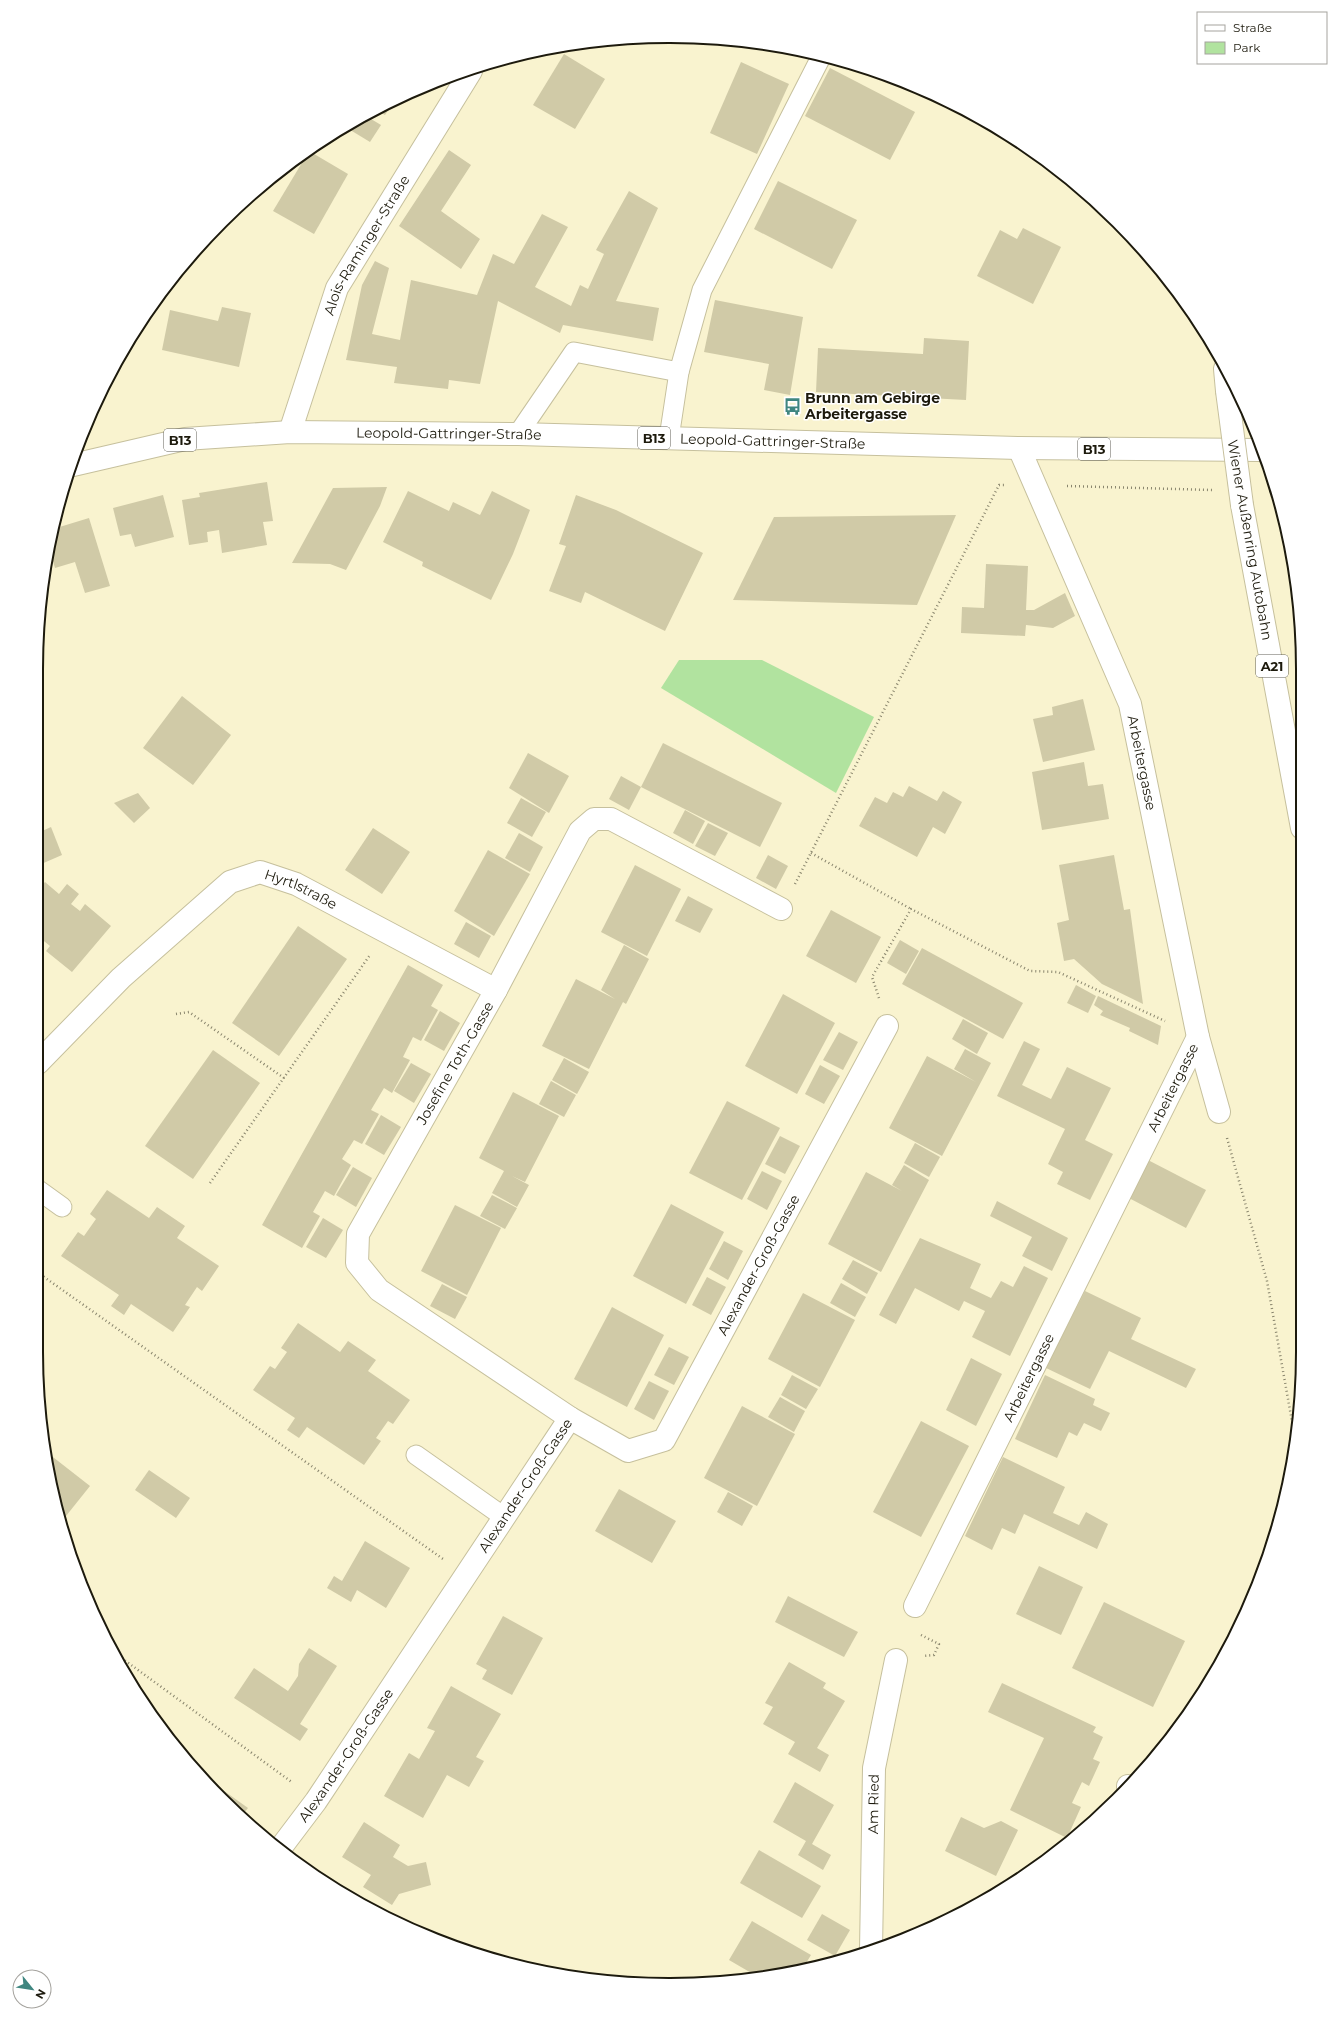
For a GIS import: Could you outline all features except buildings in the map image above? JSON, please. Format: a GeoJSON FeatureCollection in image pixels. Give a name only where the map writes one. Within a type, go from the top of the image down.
{"type":"FeatureCollection","features":[{"type":"Feature","properties":{"kind":"main road","name":"Alois-Raminger-Straße"},"geometry":{"type":"LineString","coordinates":[[290,432],[338,288],[467,76]]}},
{"type":"Feature","properties":{"kind":"main road","name":"Wiener Außenring Autobahn"},"geometry":{"type":"LineString","coordinates":[[1226,383],[1242,505],[1296,796]]}},
{"type":"Feature","properties":{"kind":"main road","name":"Leopold-Gattringer-Straße"},"geometry":{"type":"LineString","coordinates":[[78,464],[185,439],[290,432],[518,434],[1019,448],[1256,450]]}},
{"type":"Feature","properties":{"kind":"main road","name":"Arbeitergasse"},"geometry":{"type":"LineString","coordinates":[[915,1606],[1198,1036],[1130,704],[1019,448]]}},
{"type":"Feature","properties":{"kind":"main road","name":"Josefine Toth-Gasse"},"geometry":{"type":"LineString","coordinates":[[570,1418],[379,1290],[357,1263],[358,1234],[496,990],[580,831],[594,819],[611,819],[781,909]]}},
{"type":"Feature","properties":{"kind":"main road","name":"Hyrtlstraße"},"geometry":{"type":"LineString","coordinates":[[43,1057],[121,978],[230,882],[260,872],[296,884],[496,990]]}},
{"type":"Feature","properties":{"kind":"main road","name":"Alexander-Groß-Gasse"},"geometry":{"type":"LineString","coordinates":[[283,1845],[316,1801],[570,1418],[628,1451],[664,1440],[887,1026]]}},
{"type":"Feature","properties":{"kind":"main road"},"geometry":{"type":"LineString","coordinates":[[1198,1036],[1219,1112]]}},
{"type":"Feature","properties":{"kind":"main road","name":"Am Ried"},"geometry":{"type":"LineString","coordinates":[[871,1945],[874,1768],[896,1660]]}},
{"type":"Feature","properties":{"kind":"lane"},"geometry":{"type":"LineString","coordinates":[[669,438],[679,372],[702,290],[819,61]]}},
{"type":"Feature","properties":{"kind":"lane"},"geometry":{"type":"LineString","coordinates":[[518,434],[574,352],[679,372]]}},
{"type":"Feature","properties":{"kind":"lane"},"geometry":{"type":"LineString","coordinates":[[43,1193],[62,1207]]}},
{"type":"Feature","properties":{"kind":"lane"},"geometry":{"type":"LineString","coordinates":[[416,1455],[504,1517]]}},
{"type":"Feature","properties":{"kind":"path"},"geometry":{"type":"LineString","coordinates":[[781,909],[999,485],[1214,490]]}},
{"type":"Feature","properties":{"kind":"path"},"geometry":{"type":"LineString","coordinates":[[811,853],[911,909],[1030,971],[1058,972],[1198,1036]]}},
{"type":"Feature","properties":{"kind":"path"},"geometry":{"type":"LineString","coordinates":[[887,1026],[872,977],[911,909]]}},
{"type":"Feature","properties":{"kind":"path"},"geometry":{"type":"LineString","coordinates":[[210,1183],[387,932]]}},
{"type":"Feature","properties":{"kind":"path"},"geometry":{"type":"LineString","coordinates":[[176,1014],[189,1012],[284,1078]]}},
{"type":"Feature","properties":{"kind":"path"},"geometry":{"type":"LineString","coordinates":[[1219,1112],[1267,1281],[1292,1422]]}},
{"type":"Feature","properties":{"kind":"path"},"geometry":{"type":"LineString","coordinates":[[43,1276],[465,1575]]}},
{"type":"Feature","properties":{"kind":"path"},"geometry":{"type":"LineString","coordinates":[[124,1660],[316,1801]]}},
{"type":"Feature","properties":{"kind":"green space"},"geometry":{"type":"Polygon","coordinates":[[[679,660],[762,660],[874,717],[836,793],[661,688],[679,660]]]}},
{"type":"Feature","properties":{"kind":"place","name":"Brunn am Gebirge Arbeitergasse"},"geometry":{"type":"Point","coordinates":[792,406]}}]}
